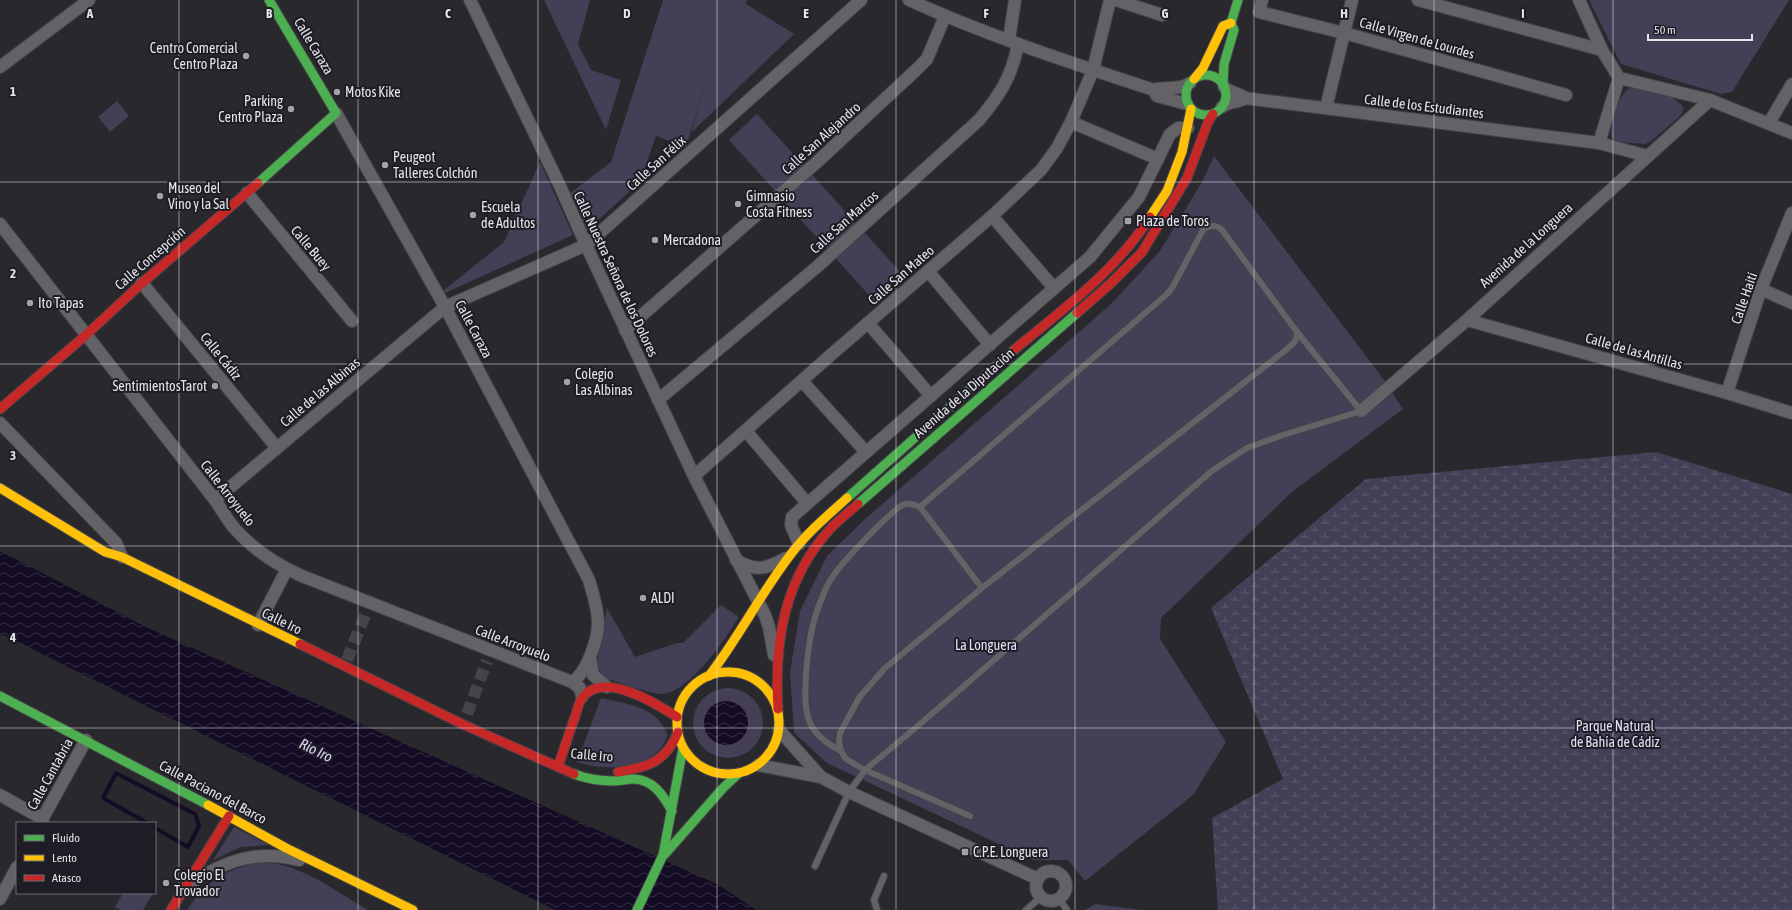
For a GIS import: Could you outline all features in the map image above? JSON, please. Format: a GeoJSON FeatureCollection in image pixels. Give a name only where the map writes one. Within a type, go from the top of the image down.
{"type":"FeatureCollection","features":[{"type":"Feature","properties":{"kind":"main road","name":"Calle Caraza"},"geometry":{"type":"LineString","coordinates":[[269,0],[336,113]]}},
{"type":"Feature","properties":{"kind":"main road"},"geometry":{"type":"LineString","coordinates":[[1231,23],[1224,26],[1203,68],[1192,81],[1186,93],[1189,106],[1199,114],[1217,110],[1226,96],[1222,76],[1234,30],[1231,23],[1238,0]]}},
{"type":"Feature","properties":{"kind":"main road"},"geometry":{"type":"LineString","coordinates":[[1192,81],[1199,76],[1210,76],[1215,78],[1224,86]]}},
{"type":"Feature","properties":{"kind":"main road","name":"Avenida de la Diputación"},"geometry":{"type":"LineString","coordinates":[[709,676],[733,644],[787,558],[823,519],[994,367],[1088,288],[1121,256],[1154,212],[1172,182],[1184,149],[1188,128],[1189,106]]}},
{"type":"Feature","properties":{"kind":"main road","name":"Avenida de la Diputación"},"geometry":{"type":"LineString","coordinates":[[778,709],[776,687],[777,671],[787,606],[797,578],[820,542],[833,526],[1110,284],[1142,252],[1187,178],[1208,122],[1217,110]]}},
{"type":"Feature","properties":{"kind":"main road","name":"Calle Concepción"},"geometry":{"type":"LineString","coordinates":[[0,408],[86,335],[142,283],[246,194],[336,113]]}},
{"type":"Feature","properties":{"kind":"main road","name":"Calle Iro"},"geometry":{"type":"LineString","coordinates":[[0,488],[105,552],[122,557],[258,625],[345,663],[465,719],[570,773],[587,778],[614,781],[636,779],[650,782],[663,793],[672,811]]}},
{"type":"Feature","properties":{"kind":"main road"},"geometry":{"type":"LineString","coordinates":[[663,855],[723,788],[738,774],[758,765],[772,750],[779,730],[778,709],[767,690],[750,677],[730,672],[709,676],[691,688],[680,706],[677,717],[678,732],[683,748],[693,760],[706,769],[717,773],[738,774]]}},
{"type":"Feature","properties":{"kind":"main road"},"geometry":{"type":"LineString","coordinates":[[582,697],[593,688],[607,687],[632,692],[658,704],[677,717]]}},
{"type":"Feature","properties":{"kind":"main road","name":"Calle Paciano del Barco"},"geometry":{"type":"LineString","coordinates":[[0,696],[86,740],[286,848],[413,910]]}},
{"type":"Feature","properties":{"kind":"main road","name":"Calle Iro"},"geometry":{"type":"LineString","coordinates":[[558,766],[582,697]]}},
{"type":"Feature","properties":{"kind":"main road","name":"Calle Iro"},"geometry":{"type":"LineString","coordinates":[[558,766],[598,772],[615,772],[648,766],[663,757],[672,747],[678,732]]}},
{"type":"Feature","properties":{"kind":"main road"},"geometry":{"type":"LineString","coordinates":[[637,910],[663,855],[683,748]]}},
{"type":"Feature","properties":{"kind":"main road"},"geometry":{"type":"LineString","coordinates":[[171,910],[229,816]]}},
{"type":"Feature","properties":{"kind":"street"},"geometry":{"type":"LineString","coordinates":[[0,67],[89,0]]}},
{"type":"Feature","properties":{"kind":"street","name":"Calle Nuestra Señora de los Dolores"},"geometry":{"type":"LineString","coordinates":[[470,0],[560,186],[625,330],[694,476],[758,602],[769,627],[777,671]]}},
{"type":"Feature","properties":{"kind":"street","name":"Calle San Félix"},"geometry":{"type":"LineString","coordinates":[[445,307],[586,245],[861,0]]}},
{"type":"Feature","properties":{"kind":"street"},"geometry":{"type":"LineString","coordinates":[[909,0],[945,16],[1014,42],[1154,90],[1180,88],[1192,81]]}},
{"type":"Feature","properties":{"kind":"street","name":"Calle San Marcos"},"geometry":{"type":"LineString","coordinates":[[658,400],[818,266],[979,120],[997,98],[1008,79],[1015,62],[1015,0]]}},
{"type":"Feature","properties":{"kind":"street","name":"Calle San Mateo"},"geometry":{"type":"LineString","coordinates":[[694,476],[992,216],[1041,170],[1058,148],[1071,122],[1093,70],[1110,0]]}},
{"type":"Feature","properties":{"kind":"street"},"geometry":{"type":"LineString","coordinates":[[1116,0],[1162,15]]}},
{"type":"Feature","properties":{"kind":"street","name":"Calle Virgen de Lourdes"},"geometry":{"type":"LineString","coordinates":[[1262,0],[1259,12],[1344,33],[1566,95]]}},
{"type":"Feature","properties":{"kind":"street"},"geometry":{"type":"LineString","coordinates":[[1326,108],[1352,0]]}},
{"type":"Feature","properties":{"kind":"street"},"geometry":{"type":"LineString","coordinates":[[1418,0],[1602,50]]}},
{"type":"Feature","properties":{"kind":"street"},"geometry":{"type":"LineString","coordinates":[[1579,0],[1602,50],[1619,78],[1710,100],[1792,133]]}},
{"type":"Feature","properties":{"kind":"street","name":"Calle San Alejandro"},"geometry":{"type":"LineString","coordinates":[[625,330],[817,162],[915,71],[927,59],[945,16]]}},
{"type":"Feature","properties":{"kind":"street"},"geometry":{"type":"LineString","coordinates":[[1599,143],[1619,78]]}},
{"type":"Feature","properties":{"kind":"street"},"geometry":{"type":"LineString","coordinates":[[1769,123],[1792,84]]}},
{"type":"Feature","properties":{"kind":"street","name":"Calle de los Estudiantes"},"geometry":{"type":"LineString","coordinates":[[1224,86],[1228,91],[1241,94],[1245,98]]}},
{"type":"Feature","properties":{"kind":"street"},"geometry":{"type":"LineString","coordinates":[[1154,90],[1157,96],[1189,106]]}},
{"type":"Feature","properties":{"kind":"street","name":"Calle de los Estudiantes"},"geometry":{"type":"LineString","coordinates":[[1217,110],[1230,102],[1245,98],[1599,143],[1647,156]]}},
{"type":"Feature","properties":{"kind":"street","name":"Avenida de la Longuera"},"geometry":{"type":"LineString","coordinates":[[1361,411],[1467,320],[1710,100]]}},
{"type":"Feature","properties":{"kind":"street","name":"Calle Caraza"},"geometry":{"type":"LineString","coordinates":[[336,113],[445,307],[588,580],[596,602],[598,624],[590,657],[580,676],[572,682]]}},
{"type":"Feature","properties":{"kind":"street"},"geometry":{"type":"LineString","coordinates":[[1071,122],[1158,159]]}},
{"type":"Feature","properties":{"kind":"street"},"geometry":{"type":"LineString","coordinates":[[799,544],[792,529],[792,517],[1090,257],[1113,231],[1139,197],[1170,134],[1178,128],[1188,128]]}},
{"type":"Feature","properties":{"kind":"street","name":"Calle Buey"},"geometry":{"type":"LineString","coordinates":[[246,194],[352,321]]}},
{"type":"Feature","properties":{"kind":"street","name":"Calle Haití"},"geometry":{"type":"LineString","coordinates":[[1727,393],[1761,289],[1792,214]]}},
{"type":"Feature","properties":{"kind":"street"},"geometry":{"type":"LineString","coordinates":[[992,216],[1054,288]]}},
{"type":"Feature","properties":{"kind":"street","name":"Calle Arroyuelo"},"geometry":{"type":"LineString","coordinates":[[0,224],[215,500],[234,528],[248,542],[287,570],[368,608],[489,656],[572,682]]}},
{"type":"Feature","properties":{"kind":"street"},"geometry":{"type":"LineString","coordinates":[[928,271],[990,345]]}},
{"type":"Feature","properties":{"kind":"street","name":"Calle Cádiz"},"geometry":{"type":"LineString","coordinates":[[142,283],[277,448]]}},
{"type":"Feature","properties":{"kind":"street"},"geometry":{"type":"LineString","coordinates":[[1761,289],[1792,303]]}},
{"type":"Feature","properties":{"kind":"street","name":"Calle de las Albinas"},"geometry":{"type":"LineString","coordinates":[[215,500],[445,307]]}},
{"type":"Feature","properties":{"kind":"street","name":"Calle de las Antillas"},"geometry":{"type":"LineString","coordinates":[[1467,320],[1727,393],[1792,413]]}},
{"type":"Feature","properties":{"kind":"street"},"geometry":{"type":"LineString","coordinates":[[868,323],[931,396]]}},
{"type":"Feature","properties":{"kind":"street"},"geometry":{"type":"LineString","coordinates":[[802,381],[866,452]]}},
{"type":"Feature","properties":{"kind":"street"},"geometry":{"type":"LineString","coordinates":[[0,423],[116,543],[122,557]]}},
{"type":"Feature","properties":{"kind":"street"},"geometry":{"type":"LineString","coordinates":[[746,431],[807,503]]}},
{"type":"Feature","properties":{"kind":"street"},"geometry":{"type":"LineString","coordinates":[[75,533],[82,534],[88,530],[91,523],[90,516]]}},
{"type":"Feature","properties":{"kind":"street"},"geometry":{"type":"LineString","coordinates":[[736,560],[746,566],[760,568],[772,566],[787,558]]}},
{"type":"Feature","properties":{"kind":"street"},"geometry":{"type":"LineString","coordinates":[[258,625],[287,570]]}},
{"type":"Feature","properties":{"kind":"street"},"geometry":{"type":"LineString","coordinates":[[590,657],[593,675],[607,687]]}},
{"type":"Feature","properties":{"kind":"street"},"geometry":{"type":"LineString","coordinates":[[572,682],[580,688],[582,697]]}},
{"type":"Feature","properties":{"kind":"street"},"geometry":{"type":"LineString","coordinates":[[779,730],[821,777]]}},
{"type":"Feature","properties":{"kind":"street","name":"Calle Cantabria"},"geometry":{"type":"LineString","coordinates":[[42,821],[86,740]]}},
{"type":"Feature","properties":{"kind":"street"},"geometry":{"type":"LineString","coordinates":[[758,765],[821,777],[849,792],[1038,879]]}},
{"type":"Feature","properties":{"kind":"street"},"geometry":{"type":"LineString","coordinates":[[0,795],[42,821]]}},
{"type":"Feature","properties":{"kind":"street"},"geometry":{"type":"LineString","coordinates":[[184,887],[205,874],[247,857],[263,855],[287,856],[318,864]]}},
{"type":"Feature","properties":{"kind":"street"},"geometry":{"type":"LineString","coordinates":[[0,899],[16,869]]}},
{"type":"Feature","properties":{"kind":"street"},"geometry":{"type":"LineString","coordinates":[[1050,872],[1055,872],[1063,877],[1065,882],[1065,891],[1059,899],[1050,901],[1041,897],[1036,886],[1038,879],[1050,872]]}},
{"type":"Feature","properties":{"kind":"lane"},"geometry":{"type":"LineString","coordinates":[[815,866],[849,792],[865,770],[926,719],[1213,470],[1247,448],[1283,435],[1361,411],[1297,332],[1222,230],[1215,226],[1206,227],[1172,288],[1166,295],[920,507]]}},
{"type":"Feature","properties":{"kind":"lane"},"geometry":{"type":"LineString","coordinates":[[970,816],[865,770],[846,759],[841,751],[839,742],[840,733],[859,698],[885,668],[982,588],[1294,343],[1297,332]]}},
{"type":"Feature","properties":{"kind":"lane"},"geometry":{"type":"LineString","coordinates":[[841,751],[817,734],[810,724],[806,711],[807,657],[812,625],[821,599],[832,578],[862,542],[901,506],[911,504],[920,507],[982,588]]}},
{"type":"Feature","properties":{"kind":"lane"},"geometry":{"type":"LineString","coordinates":[[877,910],[874,900],[884,876]]}},
{"type":"Feature","properties":{"kind":"lane"},"geometry":{"type":"LineString","coordinates":[[1026,910],[1041,897]]}},
{"type":"Feature","properties":{"kind":"lane"},"geometry":{"type":"LineString","coordinates":[[1059,899],[1067,910]]}},
{"type":"Feature","properties":{"kind":"green space"},"geometry":{"type":"Polygon","coordinates":[[[544,0],[590,0],[578,44],[591,70],[621,80],[606,130],[544,0]]]}},
{"type":"Feature","properties":{"kind":"green space"},"geometry":{"type":"Polygon","coordinates":[[[663,0],[747,0],[746,4],[794,34],[691,133],[707,78],[686,147],[656,136],[640,182],[586,231],[569,194],[611,162],[663,0]]]}},
{"type":"Feature","properties":{"kind":"green space"},"geometry":{"type":"Polygon","coordinates":[[[1589,0],[1789,0],[1732,92],[1721,94],[1621,64],[1589,0]]]}},
{"type":"Feature","properties":{"kind":"green space"},"geometry":{"type":"Polygon","coordinates":[[[1630,88],[1660,93],[1674,99],[1684,108],[1680,116],[1651,141],[1645,144],[1617,142],[1611,137],[1612,124],[1618,103],[1625,92],[1630,88]]]}},
{"type":"Feature","properties":{"kind":"green space"},"geometry":{"type":"Polygon","coordinates":[[[117,101],[129,116],[110,132],[98,117],[117,101]]]}},
{"type":"Feature","properties":{"kind":"green space"},"geometry":{"type":"Polygon","coordinates":[[[757,114],[904,276],[875,302],[729,140],[757,114]]]}},
{"type":"Feature","properties":{"kind":"green space","name":"La Longuera"},"geometry":{"type":"Polygon","coordinates":[[[1214,156],[1382,377],[1403,409],[1292,492],[1161,618],[1160,639],[1226,742],[1193,795],[1085,881],[1068,860],[1033,860],[827,763],[794,733],[790,672],[800,611],[827,556],[863,521],[1111,304],[1160,251],[1202,182],[1214,156]]]}},
{"type":"Feature","properties":{"kind":"green space"},"geometry":{"type":"Polygon","coordinates":[[[540,162],[573,235],[445,293],[444,290],[504,242],[540,162]]]}},
{"type":"Feature","properties":{"kind":"green space","name":"Parque Natural de Bahía de Cádiz"},"geometry":{"type":"Polygon","coordinates":[[[1656,452],[1792,494],[1792,910],[1218,910],[1212,818],[1283,779],[1211,608],[1366,479],[1656,452]]]}},
{"type":"Feature","properties":{"kind":"green space"},"geometry":{"type":"Polygon","coordinates":[[[721,605],[739,617],[706,663],[685,684],[674,690],[663,694],[658,694],[604,678],[597,665],[607,608],[635,657],[677,643],[683,643],[721,605]]]}},
{"type":"Feature","properties":{"kind":"green space"},"geometry":{"type":"Polygon","coordinates":[[[721,688],[735,688],[748,694],[757,703],[763,716],[761,736],[753,748],[735,758],[721,758],[708,752],[699,743],[693,730],[693,716],[699,703],[708,694],[721,688]]]}},
{"type":"Feature","properties":{"kind":"green space"},"geometry":{"type":"Polygon","coordinates":[[[601,698],[640,708],[656,718],[663,725],[668,735],[661,748],[650,758],[641,762],[620,767],[587,765],[577,762],[601,698]]]}},
{"type":"Feature","properties":{"kind":"green space"},"geometry":{"type":"Polygon","coordinates":[[[234,827],[269,845],[241,847],[213,860],[234,827]]]}},
{"type":"Feature","properties":{"kind":"green space"},"geometry":{"type":"Polygon","coordinates":[[[264,862],[278,864],[305,873],[368,910],[187,910],[203,890],[220,877],[239,868],[264,862]]]}},
{"type":"Feature","properties":{"kind":"green space"},"geometry":{"type":"Polygon","coordinates":[[[122,894],[152,894],[143,910],[121,910],[115,907],[122,894]]]}},
{"type":"Feature","properties":{"kind":"green space"},"geometry":{"type":"Polygon","coordinates":[[[1095,904],[1142,910],[1085,910],[1095,904]]]}},
{"type":"Feature","properties":{"kind":"water","name":"Rio Iro"},"geometry":{"type":"Polygon","coordinates":[[[0,551],[148,628],[719,885],[756,910],[555,910],[0,633],[0,551]]]}},
{"type":"Feature","properties":{"kind":"water"},"geometry":{"type":"Polygon","coordinates":[[[726,701],[738,705],[744,711],[748,723],[744,735],[738,741],[726,745],[714,741],[708,735],[704,723],[708,711],[714,705],[726,701]]]}},
{"type":"Feature","properties":{"kind":"waterway"},"geometry":{"type":"LineString","coordinates":[[145,822],[103,798],[116,773],[195,814],[199,826],[188,847],[156,829]]}},
{"type":"Feature","properties":{"kind":"tunnel"},"geometry":{"type":"LineString","coordinates":[[347,660],[366,613]]}},
{"type":"Feature","properties":{"kind":"tunnel"},"geometry":{"type":"LineString","coordinates":[[467,714],[487,661]]}},
{"type":"Feature","properties":{"kind":"traffic: fast"},"geometry":{"type":"LineString","coordinates":[[258,183],[336,113],[269,0]]}},
{"type":"Feature","properties":{"kind":"traffic: fast"},"geometry":{"type":"LineString","coordinates":[[1223,85],[1224,64],[1234,30],[1231,23],[1238,0]]}},
{"type":"Feature","properties":{"kind":"traffic: fast"},"geometry":{"type":"LineString","coordinates":[[1202,75],[1210,75],[1217,78],[1223,84],[1226,95],[1223,106],[1217,112],[1210,115],[1202,115],[1195,112],[1189,106],[1186,99],[1186,91],[1189,84],[1195,78],[1202,75]]}},
{"type":"Feature","properties":{"kind":"traffic: fast"},"geometry":{"type":"LineString","coordinates":[[858,504],[1077,313]]}},
{"type":"Feature","properties":{"kind":"traffic: fast"},"geometry":{"type":"LineString","coordinates":[[847,498],[1015,349]]}},
{"type":"Feature","properties":{"kind":"traffic: fast"},"geometry":{"type":"LineString","coordinates":[[0,696],[208,805]]}},
{"type":"Feature","properties":{"kind":"traffic: fast"},"geometry":{"type":"LineString","coordinates":[[637,910],[663,855],[683,748]]}},
{"type":"Feature","properties":{"kind":"traffic: fast"},"geometry":{"type":"LineString","coordinates":[[574,774],[599,780],[614,781],[633,779],[646,782],[657,789],[672,811]]}},
{"type":"Feature","properties":{"kind":"traffic: fast"},"geometry":{"type":"LineString","coordinates":[[664,855],[723,788],[738,774]]}},
{"type":"Feature","properties":{"kind":"traffic: slow"},"geometry":{"type":"LineString","coordinates":[[1194,79],[1203,68],[1223,26],[1231,23]]}},
{"type":"Feature","properties":{"kind":"traffic: slow"},"geometry":{"type":"LineString","coordinates":[[1150,217],[1167,191],[1182,152],[1191,109]]}},
{"type":"Feature","properties":{"kind":"traffic: slow"},"geometry":{"type":"LineString","coordinates":[[0,488],[105,552],[122,557],[300,644]]}},
{"type":"Feature","properties":{"kind":"traffic: slow"},"geometry":{"type":"LineString","coordinates":[[709,676],[797,546],[847,498]]}},
{"type":"Feature","properties":{"kind":"traffic: slow"},"geometry":{"type":"LineString","coordinates":[[728,672],[748,676],[764,687],[775,703],[779,723],[775,743],[764,759],[748,770],[728,774],[708,770],[692,759],[681,743],[677,723],[681,703],[692,687],[708,676],[728,672]]}},
{"type":"Feature","properties":{"kind":"traffic: slow"},"geometry":{"type":"LineString","coordinates":[[208,805],[286,848],[413,910]]}},
{"type":"Feature","properties":{"kind":"traffic: jam"},"geometry":{"type":"LineString","coordinates":[[1077,313],[1110,284],[1142,252],[1187,178],[1208,122],[1213,114]]}},
{"type":"Feature","properties":{"kind":"traffic: jam"},"geometry":{"type":"LineString","coordinates":[[0,409],[86,335],[142,283],[258,183]]}},
{"type":"Feature","properties":{"kind":"traffic: jam"},"geometry":{"type":"LineString","coordinates":[[1015,349],[1070,304],[1105,272],[1137,236],[1150,217]]}},
{"type":"Feature","properties":{"kind":"traffic: jam"},"geometry":{"type":"LineString","coordinates":[[778,709],[778,659],[781,635],[793,589],[803,567],[816,547],[832,527],[858,504]]}},
{"type":"Feature","properties":{"kind":"traffic: jam"},"geometry":{"type":"LineString","coordinates":[[300,644],[462,724],[574,774]]}},
{"type":"Feature","properties":{"kind":"traffic: jam"},"geometry":{"type":"LineString","coordinates":[[558,766],[579,704],[590,691],[601,687],[614,688],[629,692],[643,697],[677,717]]}},
{"type":"Feature","properties":{"kind":"traffic: jam"},"geometry":{"type":"LineString","coordinates":[[618,772],[647,765],[662,757],[668,750],[678,732]]}},
{"type":"Feature","properties":{"kind":"traffic: jam"},"geometry":{"type":"LineString","coordinates":[[171,910],[229,816]]}},
{"type":"Feature","properties":{"kind":"place","name":"Centro Comercial Centro Plaza"},"geometry":{"type":"Point","coordinates":[246,56]}},
{"type":"Feature","properties":{"kind":"place","name":"Motos Kike"},"geometry":{"type":"Point","coordinates":[337,92]}},
{"type":"Feature","properties":{"kind":"place","name":"Parking Centro Plaza"},"geometry":{"type":"Point","coordinates":[291,109]}},
{"type":"Feature","properties":{"kind":"place","name":"Peugeot Talleres Colchón"},"geometry":{"type":"Point","coordinates":[385,165]}},
{"type":"Feature","properties":{"kind":"place","name":"Museo del Vino y la Sal"},"geometry":{"type":"Point","coordinates":[160,196]}},
{"type":"Feature","properties":{"kind":"place","name":"Gimnasio Costa Fitness"},"geometry":{"type":"Point","coordinates":[738,204]}},
{"type":"Feature","properties":{"kind":"place","name":"Escuela de Adultos"},"geometry":{"type":"Point","coordinates":[473,215]}},
{"type":"Feature","properties":{"kind":"place","name":"Plaza de Toros"},"geometry":{"type":"Point","coordinates":[1128,221]}},
{"type":"Feature","properties":{"kind":"place","name":"Mercadona"},"geometry":{"type":"Point","coordinates":[655,240]}},
{"type":"Feature","properties":{"kind":"place","name":"Ito Tapas"},"geometry":{"type":"Point","coordinates":[30,303]}},
{"type":"Feature","properties":{"kind":"place","name":"Colegio Las Albinas"},"geometry":{"type":"Point","coordinates":[567,382]}},
{"type":"Feature","properties":{"kind":"place","name":"SentimientosTarot"},"geometry":{"type":"Point","coordinates":[215,386]}},
{"type":"Feature","properties":{"kind":"place","name":"ALDI"},"geometry":{"type":"Point","coordinates":[643,598]}},
{"type":"Feature","properties":{"kind":"place","name":"C.P.E. Longuera"},"geometry":{"type":"Point","coordinates":[965,852]}},
{"type":"Feature","properties":{"kind":"place","name":"Colegio El Trovador"},"geometry":{"type":"Point","coordinates":[166,883]}}]}
